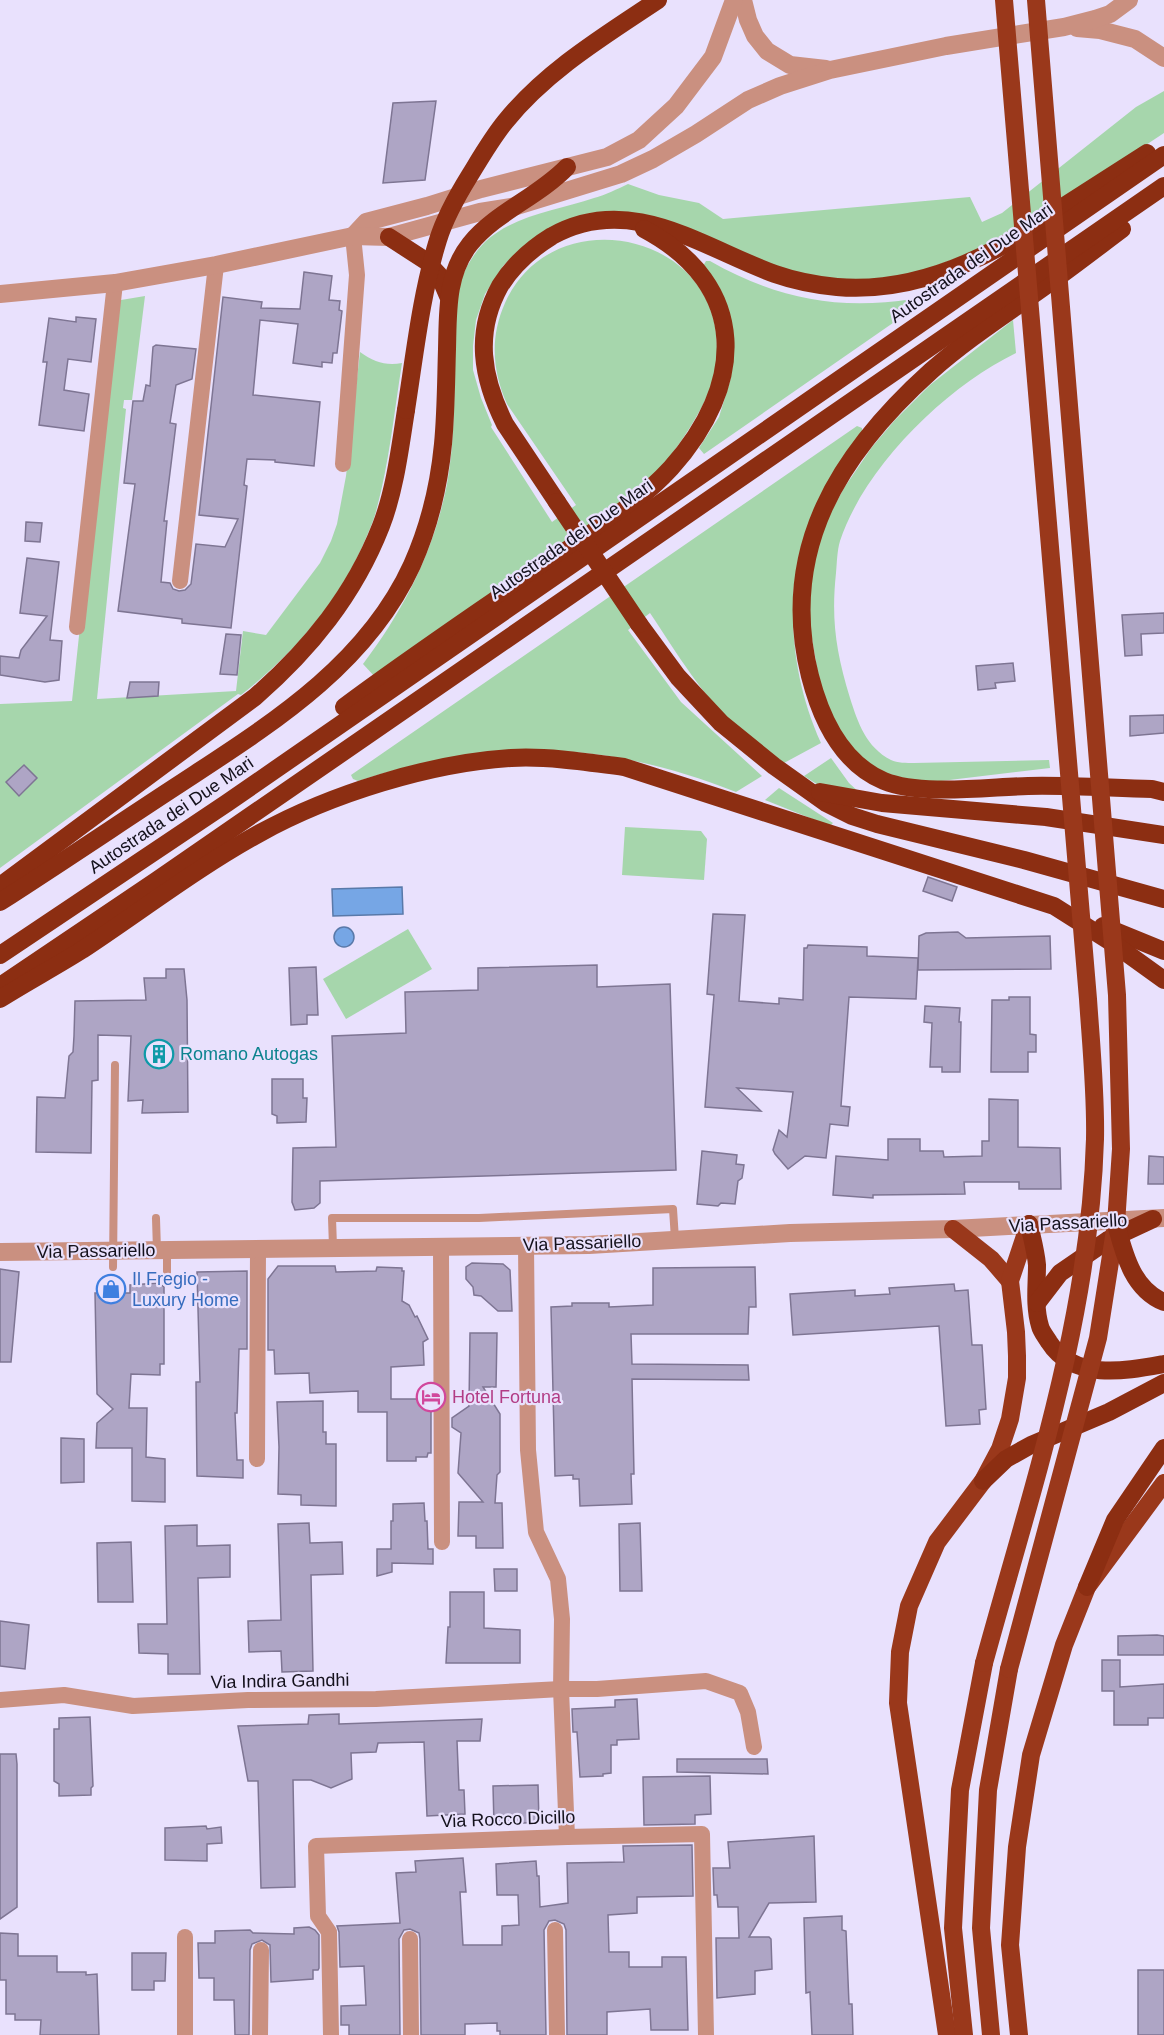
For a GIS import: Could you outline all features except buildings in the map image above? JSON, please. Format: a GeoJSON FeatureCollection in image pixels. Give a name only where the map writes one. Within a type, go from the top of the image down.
{"type":"FeatureCollection","features":[{"type":"Feature","properties":{"kind":"highway"},"geometry":{"type":"LineString","coordinates":[[0,886],[255,697],[288,668],[315,638],[342,600],[365,561],[381,525],[399,453],[429,274],[438,239],[448,214],[482,154],[505,122],[532,93],[601,38],[658,0]]}},
{"type":"Feature","properties":{"kind":"highway"},"geometry":{"type":"LineString","coordinates":[[964,2035],[953,1928],[960,1790],[984,1663],[1066,1365],[1087,1241],[1095,1138],[1088,999],[1004,0]]}},
{"type":"Feature","properties":{"kind":"highway"},"geometry":{"type":"LineString","coordinates":[[991,2035],[981,1928],[988,1790],[1009,1669],[1098,1338],[1116,1224],[1121,1149],[1117,994],[1036,0]]}},
{"type":"Feature","properties":{"kind":"highway"},"geometry":{"type":"LineString","coordinates":[[1164,142],[980,258],[941,273],[883,286],[838,287],[795,280],[757,267],[670,229],[644,223],[599,221],[578,225],[560,232],[530,251],[506,277],[491,306],[486,322],[484,359],[487,381],[505,424],[639,624],[678,677],[722,723],[774,766],[826,803],[852,816],[1164,899]]}},
{"type":"Feature","properties":{"kind":"highway","name":"Autostrada dei Due Mari"},"geometry":{"type":"LineString","coordinates":[[0,955],[142,861],[1164,155]]}},
{"type":"Feature","properties":{"kind":"highway"},"geometry":{"type":"LineString","coordinates":[[0,902],[298,703],[325,681],[362,643],[390,606],[412,565],[426,526],[443,444],[448,296],[456,268],[469,246],[489,225],[556,178],[567,167]]}},
{"type":"Feature","properties":{"kind":"highway"},"geometry":{"type":"LineString","coordinates":[[0,986],[212,843],[1164,186]]}},
{"type":"Feature","properties":{"kind":"highway"},"geometry":{"type":"LineString","coordinates":[[1164,197],[1052,282],[954,352],[905,396],[873,432],[843,472],[814,528],[802,588],[802,619],[805,655],[814,690],[837,743],[851,759],[886,782],[909,787],[940,789],[1030,786],[1152,789],[1164,792]]}},
{"type":"Feature","properties":{"kind":"highway"},"geometry":{"type":"LineString","coordinates":[[142,861],[408,659],[630,505],[657,482],[688,447],[715,400],[726,362],[719,305],[702,277],[680,253],[664,240],[642,228],[620,221]]}},
{"type":"Feature","properties":{"kind":"highway"},"geometry":{"type":"LineString","coordinates":[[389,237],[426,261],[439,275],[448,296]]}},
{"type":"Feature","properties":{"kind":"highway"},"geometry":{"type":"LineString","coordinates":[[0,999],[80,951],[241,844],[290,818],[376,786],[445,768],[512,758],[587,762],[624,767],[1054,906],[1164,951]]}},
{"type":"Feature","properties":{"kind":"highway"},"geometry":{"type":"LineString","coordinates":[[807,789],[856,800],[1046,817],[1164,835]]}},
{"type":"Feature","properties":{"kind":"highway"},"geometry":{"type":"LineString","coordinates":[[1054,906],[1114,944],[1164,980]]}},
{"type":"Feature","properties":{"kind":"highway"},"geometry":{"type":"LineString","coordinates":[[1037,1303],[1060,1273],[1108,1240],[1158,1219]]}},
{"type":"Feature","properties":{"kind":"highway"},"geometry":{"type":"LineString","coordinates":[[948,2035],[898,1703],[900,1652],[909,1606],[937,1542],[983,1481],[1000,1449],[1010,1419],[1017,1378],[1016,1332],[1010,1281],[1029,1224]]}},
{"type":"Feature","properties":{"kind":"highway"},"geometry":{"type":"LineString","coordinates":[[1029,1224],[1037,1263],[1037,1303],[1040,1327],[1056,1353],[1083,1368],[1107,1371],[1132,1370],[1164,1364]]}},
{"type":"Feature","properties":{"kind":"highway"},"geometry":{"type":"LineString","coordinates":[[1116,1224],[1127,1262],[1137,1279],[1144,1288],[1164,1302]]}},
{"type":"Feature","properties":{"kind":"highway"},"geometry":{"type":"LineString","coordinates":[[953,1229],[991,1259],[1010,1281]]}},
{"type":"Feature","properties":{"kind":"highway"},"geometry":{"type":"LineString","coordinates":[[983,1481],[1006,1459],[1031,1445],[1109,1412],[1164,1383]]}},
{"type":"Feature","properties":{"kind":"highway"},"geometry":{"type":"LineString","coordinates":[[1019,2035],[1010,1945],[1017,1847],[1031,1755],[1064,1645],[1115,1520],[1164,1448]]}},
{"type":"Feature","properties":{"kind":"highway"},"geometry":{"type":"LineString","coordinates":[[1087,1587],[1164,1483]]}},
{"type":"Feature","properties":{"kind":"street"},"geometry":{"type":"LineString","coordinates":[[344,464],[357,275],[353,236],[366,222],[619,152],[649,132],[676,106],[712,57],[734,0]]}},
{"type":"Feature","properties":{"kind":"street"},"geometry":{"type":"LineString","coordinates":[[743,0],[755,36],[768,51],[790,64],[830,70]]}},
{"type":"Feature","properties":{"kind":"street"},"geometry":{"type":"LineString","coordinates":[[0,294],[115,283],[216,265],[353,236],[389,237],[480,212],[517,206],[621,174],[653,159],[696,134],[748,100],[780,86],[830,70],[946,46],[1064,27],[1110,14],[1129,0]]}},
{"type":"Feature","properties":{"kind":"street"},"geometry":{"type":"LineString","coordinates":[[1064,27],[1100,30],[1135,39],[1164,58]]}},
{"type":"Feature","properties":{"kind":"street"},"geometry":{"type":"LineString","coordinates":[[180,581],[216,265]]}},
{"type":"Feature","properties":{"kind":"street"},"geometry":{"type":"LineString","coordinates":[[77,627],[115,283]]}},
{"type":"Feature","properties":{"kind":"street","name":"Via Passariello"},"geometry":{"type":"LineString","coordinates":[[0,1252],[113,1259],[162,1250],[589,1245],[790,1233],[953,1229],[1158,1219]]}},
{"type":"Feature","properties":{"kind":"street"},"geometry":{"type":"LineString","coordinates":[[526,1245],[529,1462],[536,1532],[558,1580],[562,1619],[561,1689],[567,1837]]}},
{"type":"Feature","properties":{"kind":"street"},"geometry":{"type":"LineString","coordinates":[[441,1247],[442,1542]]}},
{"type":"Feature","properties":{"kind":"street"},"geometry":{"type":"LineString","coordinates":[[257,1459],[258,1250]]}},
{"type":"Feature","properties":{"kind":"street","name":"Via Indira Gandhi"},"geometry":{"type":"LineString","coordinates":[[0,1700],[64,1695],[133,1706],[248,1700],[376,1699],[597,1689],[706,1681],[740,1693],[748,1712],[754,1747]]}},
{"type":"Feature","properties":{"kind":"street","name":"Via Rocco Dicillo"},"geometry":{"type":"LineString","coordinates":[[331,2035],[329,1932],[318,1916],[316,1845],[702,1834],[706,2035]]}},
{"type":"Feature","properties":{"kind":"street"},"geometry":{"type":"LineString","coordinates":[[555,1930],[557,2035]]}},
{"type":"Feature","properties":{"kind":"street"},"geometry":{"type":"LineString","coordinates":[[185,1937],[185,2035]]}},
{"type":"Feature","properties":{"kind":"street"},"geometry":{"type":"LineString","coordinates":[[410,1939],[411,2035]]}},
{"type":"Feature","properties":{"kind":"street"},"geometry":{"type":"LineString","coordinates":[[260,2035],[261,1950]]}},
{"type":"Feature","properties":{"kind":"lane"},"geometry":{"type":"LineString","coordinates":[[113,1259],[115,1065]]}},
{"type":"Feature","properties":{"kind":"lane"},"geometry":{"type":"LineString","coordinates":[[333,1247],[332,1218],[479,1218],[673,1209],[675,1239]]}},
{"type":"Feature","properties":{"kind":"lane"},"geometry":{"type":"LineString","coordinates":[[156,1218],[167,1281]]}},
{"type":"Feature","properties":{"kind":"green space"},"geometry":{"type":"Polygon","coordinates":[[[1164,91],[1164,133],[998,243],[894,281],[809,281],[647,215],[521,248],[503,266],[485,294],[476,320],[473,370],[491,427],[552,522],[576,505],[507,404],[496,366],[495,341],[500,316],[505,303],[528,270],[558,249],[593,240],[629,242],[662,254],[690,276],[710,307],[717,347],[717,365],[712,382],[694,421],[661,468],[613,509],[551,555],[375,677],[363,664],[392,623],[416,579],[434,533],[447,484],[451,451],[457,298],[468,264],[485,242],[496,233],[523,219],[598,197],[628,184],[659,195],[699,203],[723,219],[970,197],[982,222],[1002,213],[1136,107],[1164,91]]]}},
{"type":"Feature","properties":{"kind":"green space"},"geometry":{"type":"Polygon","coordinates":[[[706,261],[758,284],[807,298],[858,303],[912,299],[916,307],[704,454],[699,448],[719,417],[733,363],[703,266],[706,261]]]}},
{"type":"Feature","properties":{"kind":"green space"},"geometry":{"type":"Polygon","coordinates":[[[145,296],[132,400],[124,400],[123,408],[126,409],[97,699],[236,691],[243,631],[266,635],[320,563],[331,541],[337,524],[346,476],[360,352],[380,362],[402,363],[388,459],[380,496],[374,519],[363,545],[340,588],[311,628],[278,663],[241,695],[238,694],[0,868],[0,704],[72,701],[115,301],[145,296]]]}},
{"type":"Feature","properties":{"kind":"green space"},"geometry":{"type":"Polygon","coordinates":[[[1013,320],[1016,353],[962,386],[911,432],[868,485],[852,513],[840,541],[837,557],[834,606],[836,636],[841,666],[856,716],[869,741],[882,755],[893,761],[908,763],[1049,760],[1050,768],[941,781],[910,781],[879,773],[847,745],[821,692],[806,603],[822,529],[844,488],[872,447],[895,420],[930,385],[1013,320]]]}},
{"type":"Feature","properties":{"kind":"green space"},"geometry":{"type":"Polygon","coordinates":[[[857,426],[862,428],[862,434],[794,584],[793,626],[797,665],[813,724],[821,743],[784,763],[751,739],[714,704],[650,613],[628,630],[681,702],[762,776],[736,792],[640,762],[594,754],[548,750],[502,751],[455,757],[407,767],[358,781],[353,779],[351,775],[857,426]]]}},
{"type":"Feature","properties":{"kind":"green space"},"geometry":{"type":"Polygon","coordinates":[[[831,758],[849,783],[861,794],[823,788],[804,776],[831,758]]]}},
{"type":"Feature","properties":{"kind":"green space"},"geometry":{"type":"Polygon","coordinates":[[[779,788],[833,823],[830,826],[765,800],[779,788]]]}},
{"type":"Feature","properties":{"kind":"green space"},"geometry":{"type":"Polygon","coordinates":[[[625,827],[701,831],[707,839],[704,880],[622,875],[625,827]]]}},
{"type":"Feature","properties":{"kind":"green space"},"geometry":{"type":"Polygon","coordinates":[[[408,929],[432,969],[346,1019],[323,979],[408,929]]]}},
{"type":"Feature","properties":{"kind":"water"},"geometry":{"type":"Polygon","coordinates":[[[402,887],[403,914],[333,916],[332,889],[402,887]]]}},
{"type":"Feature","properties":{"kind":"water"},"geometry":{"type":"Polygon","coordinates":[[[340,927],[348,927],[354,933],[354,941],[348,947],[340,947],[334,941],[334,933],[340,927]]]}},
{"type":"Feature","properties":{"kind":"place","name":"Romano Autogas"},"geometry":{"type":"Point","coordinates":[159,1054]}},
{"type":"Feature","properties":{"kind":"place","name":"Il Fregio - Luxury Home"},"geometry":{"type":"Point","coordinates":[111,1289]}},
{"type":"Feature","properties":{"kind":"place","name":"Hotel Fortuna"},"geometry":{"type":"Point","coordinates":[431,1397]}}]}
